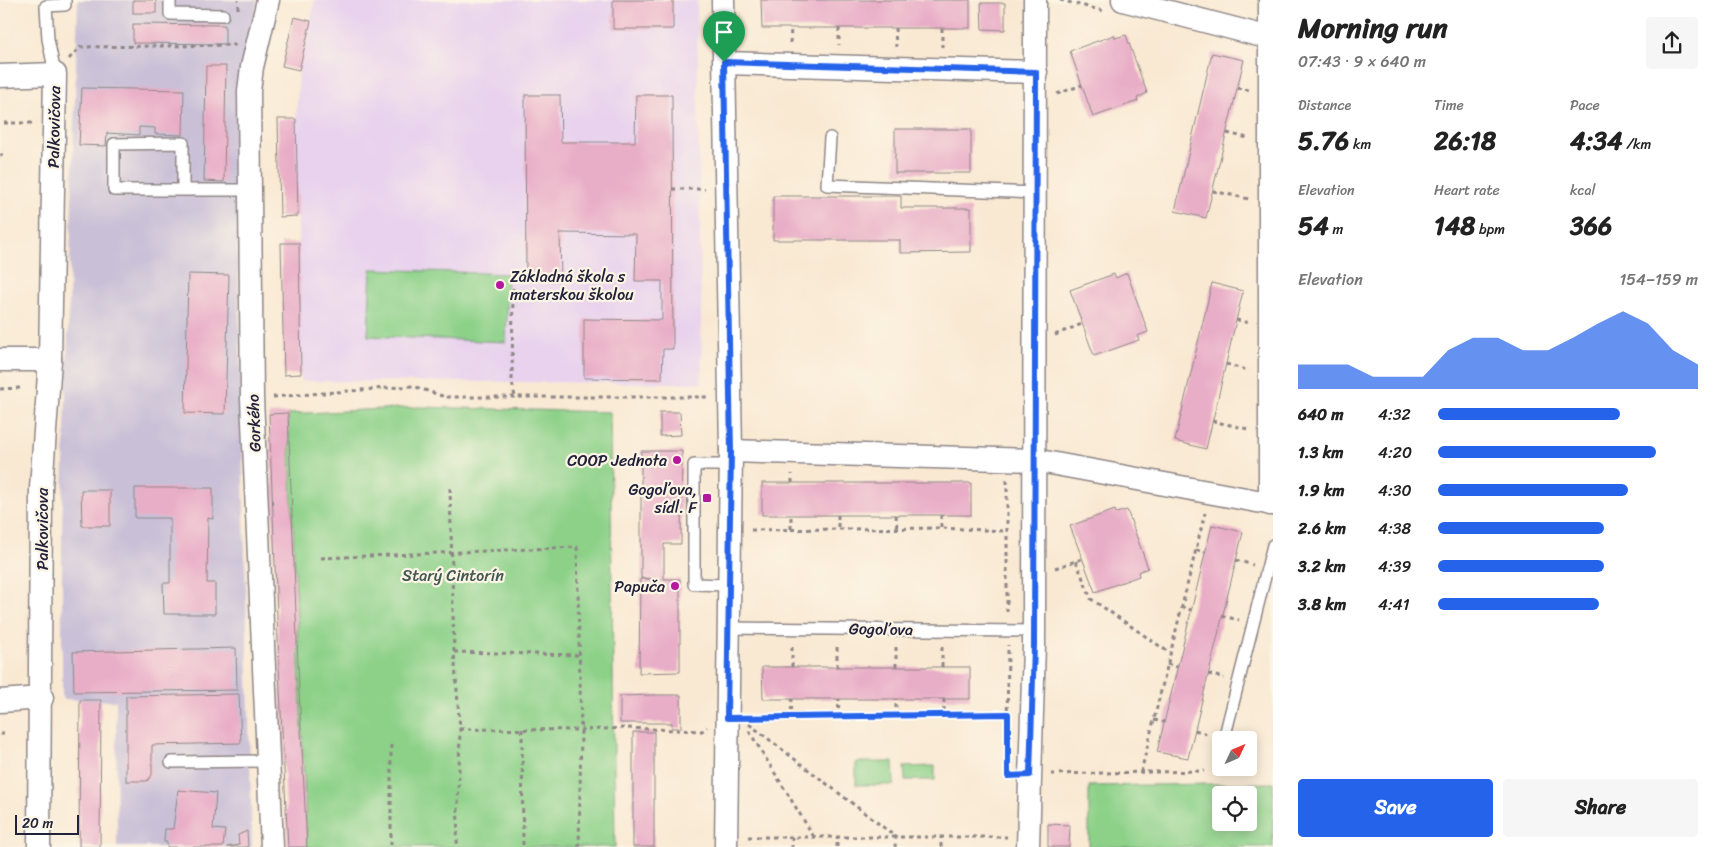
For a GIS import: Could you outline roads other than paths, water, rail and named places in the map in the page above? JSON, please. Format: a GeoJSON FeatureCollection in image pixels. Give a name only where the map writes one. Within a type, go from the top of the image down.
{"type":"FeatureCollection","features":[{"type":"Feature","properties":{"kind":"street","name":"Gorkého"},"geometry":{"type":"LineString","coordinates":[[268,0],[252,66],[249,91],[252,399],[272,847]]}},
{"type":"Feature","properties":{"kind":"street"},"geometry":{"type":"LineString","coordinates":[[723,0],[730,458],[728,628],[734,718],[734,842]]}},
{"type":"Feature","properties":{"kind":"street"},"geometry":{"type":"LineString","coordinates":[[1018,844],[1030,775],[1034,631],[1036,72],[1034,0]]}},
{"type":"Feature","properties":{"kind":"street"},"geometry":{"type":"LineString","coordinates":[[730,458],[1034,460],[1271,504],[1270,0]]}},
{"type":"Feature","properties":{"kind":"street"},"geometry":{"type":"LineString","coordinates":[[1115,6],[1270,38]]}},
{"type":"Feature","properties":{"kind":"street"},"geometry":{"type":"LineString","coordinates":[[724,62],[1036,72]]}},
{"type":"Feature","properties":{"kind":"street"},"geometry":{"type":"LineString","coordinates":[[0,76],[55,74]]}},
{"type":"Feature","properties":{"kind":"street","name":"Palkovičova"},"geometry":{"type":"LineString","coordinates":[[39,847],[42,698],[41,488],[50,360],[55,74]]}},
{"type":"Feature","properties":{"kind":"street"},"geometry":{"type":"LineString","coordinates":[[0,360],[50,360]]}},
{"type":"Feature","properties":{"kind":"street"},"geometry":{"type":"LineString","coordinates":[[0,701],[42,698]]}},
{"type":"Feature","properties":{"kind":"lane"},"geometry":{"type":"LineString","coordinates":[[55,74],[48,39],[46,6],[65,5],[64,0]]}},
{"type":"Feature","properties":{"kind":"lane"},"geometry":{"type":"LineString","coordinates":[[170,0],[170,14],[223,15]]}},
{"type":"Feature","properties":{"kind":"lane"},"geometry":{"type":"LineString","coordinates":[[830,138],[827,185],[1035,193]]}},
{"type":"Feature","properties":{"kind":"lane"},"geometry":{"type":"LineString","coordinates":[[183,190],[183,143],[114,144],[114,190],[183,190],[250,190]]}},
{"type":"Feature","properties":{"kind":"lane"},"geometry":{"type":"LineString","coordinates":[[728,584],[694,584],[694,465],[730,458]]}},
{"type":"Feature","properties":{"kind":"lane"},"geometry":{"type":"LineString","coordinates":[[1226,731],[1273,545]]}},
{"type":"Feature","properties":{"kind":"lane","name":"Gogoľova"},"geometry":{"type":"LineString","coordinates":[[728,628],[1034,631]]}},
{"type":"Feature","properties":{"kind":"lane"},"geometry":{"type":"LineString","coordinates":[[171,762],[268,761]]}},
{"type":"Feature","properties":{"kind":"place","name":"Základná škola s materskou školou"},"geometry":{"type":"Point","coordinates":[500,285]}},
{"type":"Feature","properties":{"kind":"place","name":"COOP Jednota"},"geometry":{"type":"Point","coordinates":[677,460]}},
{"type":"Feature","properties":{"kind":"place","name":"Gogoľova, sídl. F"},"geometry":{"type":"Point","coordinates":[707,498]}},
{"type":"Feature","properties":{"kind":"place","name":"Papuča"},"geometry":{"type":"Point","coordinates":[675,586]}},
{"type":"Feature","properties":{"kind":"park label","name":"Starý Cintorín"},"geometry":{"type":"Point","coordinates":[453,575]}}]}
